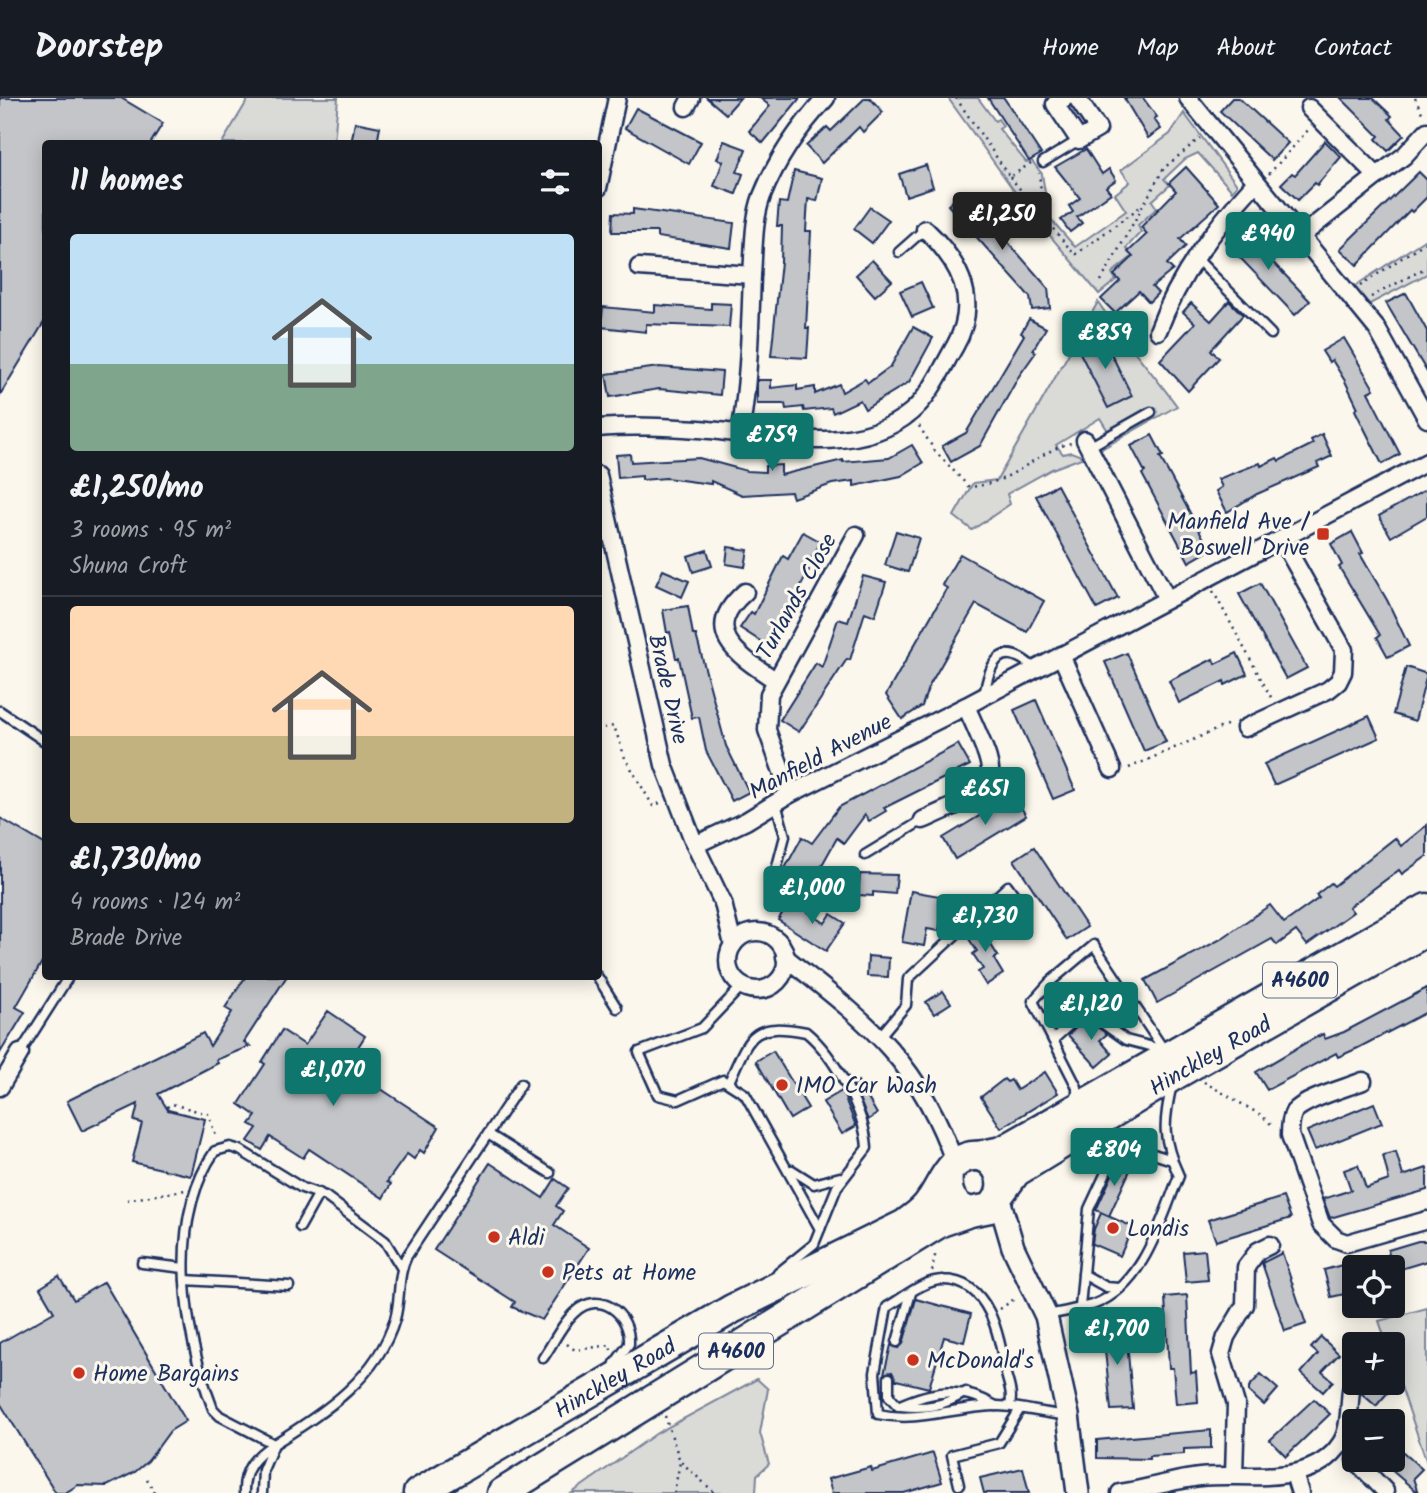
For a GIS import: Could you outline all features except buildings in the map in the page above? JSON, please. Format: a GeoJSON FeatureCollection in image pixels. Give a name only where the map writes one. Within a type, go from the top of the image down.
{"type":"FeatureCollection","features":[{"type":"Feature","properties":{"kind":"highway","name":"Hinckley Road"},"geometry":{"type":"LineString","coordinates":[[502,1493],[942,1222],[987,1203],[1016,1172],[1176,1061],[1427,908]]}},
{"type":"Feature","properties":{"kind":"highway","name":"Hinckley Road"},"geometry":{"type":"LineString","coordinates":[[419,1493],[732,1309],[905,1224],[929,1204],[962,1162],[1002,1151],[1071,1111],[1176,1061],[1427,931]]}},
{"type":"Feature","properties":{"kind":"highway"},"geometry":{"type":"LineString","coordinates":[[962,1162],[997,1166],[1003,1177],[987,1203],[952,1201],[947,1187],[962,1162]]}},
{"type":"Feature","properties":{"kind":"street"},"geometry":{"type":"LineString","coordinates":[[740,434],[746,401],[754,232],[761,198],[778,161],[800,126],[826,98]]}},
{"type":"Feature","properties":{"kind":"street"},"geometry":{"type":"LineString","coordinates":[[1057,100],[1079,140],[1098,129],[1077,98]]}},
{"type":"Feature","properties":{"kind":"street"},"geometry":{"type":"LineString","coordinates":[[602,161],[611,100]]}},
{"type":"Feature","properties":{"kind":"street"},"geometry":{"type":"LineString","coordinates":[[1195,101],[1256,185],[1381,335],[1427,419]]}},
{"type":"Feature","properties":{"kind":"street"},"geometry":{"type":"LineString","coordinates":[[1315,113],[1377,176]]}},
{"type":"Feature","properties":{"kind":"street"},"geometry":{"type":"LineString","coordinates":[[1301,236],[1404,156],[1426,125]]}},
{"type":"Feature","properties":{"kind":"street"},"geometry":{"type":"LineString","coordinates":[[1158,331],[1215,226],[1256,185]]}},
{"type":"Feature","properties":{"kind":"street"},"geometry":{"type":"LineString","coordinates":[[602,428],[698,429],[788,442],[848,437],[880,429],[911,412],[927,395],[960,337],[967,308],[961,275],[944,247],[925,229]]}},
{"type":"Feature","properties":{"kind":"street"},"geometry":{"type":"LineString","coordinates":[[639,267],[752,275]]}},
{"type":"Feature","properties":{"kind":"street"},"geometry":{"type":"LineString","coordinates":[[1087,444],[1167,600]]}},
{"type":"Feature","properties":{"kind":"street","name":"Manfield Avenue"},"geometry":{"type":"LineString","coordinates":[[695,845],[746,821],[790,794],[965,706],[1427,462]]}},
{"type":"Feature","properties":{"kind":"street","name":"Brade Drive"},"geometry":{"type":"LineString","coordinates":[[602,493],[657,741],[674,795],[740,940]]}},
{"type":"Feature","properties":{"kind":"street","name":"Turlands Close"},"geometry":{"type":"LineString","coordinates":[[790,794],[767,730],[768,702],[775,680],[856,535]]}},
{"type":"Feature","properties":{"kind":"street"},"geometry":{"type":"LineString","coordinates":[[1245,728],[1328,690],[1338,682],[1345,661],[1344,650],[1282,540]]}},
{"type":"Feature","properties":{"kind":"street","name":"Turlands Close"},"geometry":{"type":"LineString","coordinates":[[745,592],[728,606],[723,616],[724,631],[731,647],[744,660],[775,680]]}},
{"type":"Feature","properties":{"kind":"street"},"geometry":{"type":"LineString","coordinates":[[1061,655],[1112,769]]}},
{"type":"Feature","properties":{"kind":"street"},"geometry":{"type":"LineString","coordinates":[[923,820],[978,795],[991,778],[992,766],[965,706]]}},
{"type":"Feature","properties":{"kind":"street"},"geometry":{"type":"LineString","coordinates":[[769,935],[782,947],[785,957],[783,975],[774,984],[763,990],[743,986],[729,968],[729,954],[740,940],[769,935]]}},
{"type":"Feature","properties":{"kind":"street"},"geometry":{"type":"LineString","coordinates":[[785,957],[881,1035],[913,1076],[962,1162]]}},
{"type":"Feature","properties":{"kind":"street"},"geometry":{"type":"LineString","coordinates":[[783,975],[825,989]]}},
{"type":"Feature","properties":{"kind":"street"},"geometry":{"type":"LineString","coordinates":[[0,1087],[20,1053]]}},
{"type":"Feature","properties":{"kind":"street"},"geometry":{"type":"LineString","coordinates":[[1363,1081],[1305,1104],[1295,1111],[1290,1135],[1321,1224],[1335,1239],[1347,1243],[1359,1242],[1427,1220]]}},
{"type":"Feature","properties":{"kind":"street"},"geometry":{"type":"LineString","coordinates":[[987,1203],[1013,1247],[1046,1316],[1068,1415],[1078,1493]]}},
{"type":"Feature","properties":{"kind":"street"},"geometry":{"type":"LineString","coordinates":[[1234,1475],[1236,1404],[1221,1354],[1226,1337],[1245,1305],[1246,1267],[1258,1251],[1270,1245]]}},
{"type":"Feature","properties":{"kind":"street"},"geometry":{"type":"LineString","coordinates":[[1120,1493],[1163,1489],[1198,1478],[1294,1474],[1310,1468],[1336,1450],[1343,1440],[1350,1395]]}},
{"type":"Feature","properties":{"kind":"street"},"geometry":{"type":"LineString","coordinates":[[1336,1450],[1342,1453]]}},
{"type":"Feature","properties":{"kind":"street"},"geometry":{"type":"LineString","coordinates":[[1367,1472],[1385,1491]]}},
{"type":"Feature","properties":{"kind":"street"},"geometry":{"type":"LineString","coordinates":[[1294,1474],[1300,1493]]}},
{"type":"Feature","properties":{"kind":"lane"},"geometry":{"type":"LineString","coordinates":[[1043,162],[1079,140]]}},
{"type":"Feature","properties":{"kind":"lane"},"geometry":{"type":"LineString","coordinates":[[899,252],[925,229]]}},
{"type":"Feature","properties":{"kind":"lane"},"geometry":{"type":"LineString","coordinates":[[1196,258],[1271,334]]}},
{"type":"Feature","properties":{"kind":"lane"},"geometry":{"type":"LineString","coordinates":[[1087,444],[1151,412]]}},
{"type":"Feature","properties":{"kind":"lane"},"geometry":{"type":"LineString","coordinates":[[984,696],[992,663],[1000,657],[1009,654],[1019,656],[1035,669]]}},
{"type":"Feature","properties":{"kind":"lane"},"geometry":{"type":"LineString","coordinates":[[0,711],[42,740]]}},
{"type":"Feature","properties":{"kind":"lane"},"geometry":{"type":"LineString","coordinates":[[776,803],[785,836],[775,874],[820,904]]}},
{"type":"Feature","properties":{"kind":"lane"},"geometry":{"type":"LineString","coordinates":[[866,855],[923,820]]}},
{"type":"Feature","properties":{"kind":"lane"},"geometry":{"type":"LineString","coordinates":[[881,1035],[906,1004],[908,979],[1008,886],[1022,906]]}},
{"type":"Feature","properties":{"kind":"lane"},"geometry":{"type":"LineString","coordinates":[[1046,1316],[1095,1303],[1119,1289],[1139,1265],[1180,1176],[1164,1138],[1164,1117],[1176,1061],[1094,945],[1050,982],[1033,1001],[1080,1095],[1071,1111]]}},
{"type":"Feature","properties":{"kind":"lane"},"geometry":{"type":"LineString","coordinates":[[20,1053],[66,980]]}},
{"type":"Feature","properties":{"kind":"lane"},"geometry":{"type":"LineString","coordinates":[[600,980],[617,1008]]}},
{"type":"Feature","properties":{"kind":"lane"},"geometry":{"type":"LineString","coordinates":[[743,986],[702,1028],[639,1052],[658,1095],[678,1100],[715,1083],[729,1082],[745,1094],[788,1166],[820,1228]]}},
{"type":"Feature","properties":{"kind":"lane"},"geometry":{"type":"LineString","coordinates":[[1053,1040],[1085,1011],[1126,1040],[1176,1061]]}},
{"type":"Feature","properties":{"kind":"lane"},"geometry":{"type":"LineString","coordinates":[[729,1082],[751,1037],[762,1030],[806,1032],[826,1053],[863,1119],[867,1148],[836,1187],[814,1244],[732,1309]]}},
{"type":"Feature","properties":{"kind":"lane"},"geometry":{"type":"LineString","coordinates":[[244,1493],[248,1469],[254,1459],[345,1397],[382,1348],[396,1318],[401,1267],[521,1084]]}},
{"type":"Feature","properties":{"kind":"lane"},"geometry":{"type":"LineString","coordinates":[[488,1134],[550,1173]]}},
{"type":"Feature","properties":{"kind":"lane"},"geometry":{"type":"LineString","coordinates":[[274,1444],[220,1416],[213,1409],[189,1331],[184,1268],[191,1209],[208,1161],[220,1149],[229,1147],[240,1150],[302,1188],[319,1194],[385,1241],[401,1267]]}},
{"type":"Feature","properties":{"kind":"lane"},"geometry":{"type":"LineString","coordinates":[[1080,1307],[1089,1209],[1116,1152],[1135,1148],[1172,1160]]}},
{"type":"Feature","properties":{"kind":"lane"},"geometry":{"type":"LineString","coordinates":[[788,1166],[814,1184],[835,1181],[845,1174]]}},
{"type":"Feature","properties":{"kind":"lane"},"geometry":{"type":"LineString","coordinates":[[300,1227],[319,1194]]}},
{"type":"Feature","properties":{"kind":"lane"},"geometry":{"type":"LineString","coordinates":[[142,1263],[184,1268]]}},
{"type":"Feature","properties":{"kind":"lane"},"geometry":{"type":"LineString","coordinates":[[1083,1275],[1096,1283],[1119,1289]]}},
{"type":"Feature","properties":{"kind":"lane"},"geometry":{"type":"LineString","coordinates":[[1010,1406],[1013,1394],[997,1326],[973,1291],[963,1283],[944,1279],[933,1281],[887,1307],[875,1373],[878,1414],[910,1419],[947,1411],[1010,1406],[1068,1415]]}},
{"type":"Feature","properties":{"kind":"lane"},"geometry":{"type":"LineString","coordinates":[[185,1280],[289,1286]]}},
{"type":"Feature","properties":{"kind":"lane"},"geometry":{"type":"LineString","coordinates":[[897,1342],[911,1293]]}},
{"type":"Feature","properties":{"kind":"lane"},"geometry":{"type":"LineString","coordinates":[[543,1358],[580,1308],[597,1303],[614,1308],[627,1324],[629,1340],[625,1353],[609,1368]]}},
{"type":"Feature","properties":{"kind":"lane"},"geometry":{"type":"LineString","coordinates":[[524,1433],[598,1376]]}},
{"type":"Feature","properties":{"kind":"lane"},"geometry":{"type":"LineString","coordinates":[[889,1378],[889,1396],[898,1406],[922,1408],[949,1403],[966,1392]]}},
{"type":"Feature","properties":{"kind":"lane"},"geometry":{"type":"LineString","coordinates":[[898,1406],[932,1392],[966,1392],[996,1406]]}},
{"type":"Feature","properties":{"kind":"lane"},"geometry":{"type":"LineString","coordinates":[[959,1485],[952,1455],[999,1443],[1020,1409]]}},
{"type":"Feature","properties":{"kind":"lane"},"geometry":{"type":"LineString","coordinates":[[262,1493],[263,1470],[274,1444]]}},
{"type":"Feature","properties":{"kind":"path"},"geometry":{"type":"LineString","coordinates":[[956,98],[1010,177],[1074,255],[1142,205]]}},
{"type":"Feature","properties":{"kind":"path"},"geometry":{"type":"LineString","coordinates":[[1415,98],[1426,125]]}},
{"type":"Feature","properties":{"kind":"path"},"geometry":{"type":"LineString","coordinates":[[1256,185],[1315,113]]}},
{"type":"Feature","properties":{"kind":"path"},"geometry":{"type":"LineString","coordinates":[[1101,281],[1164,168],[1203,136]]}},
{"type":"Feature","properties":{"kind":"path"},"geometry":{"type":"LineString","coordinates":[[1010,177],[1031,163],[1043,162],[1039,171],[1044,218]]}},
{"type":"Feature","properties":{"kind":"path"},"geometry":{"type":"LineString","coordinates":[[1353,300],[1427,241]]}},
{"type":"Feature","properties":{"kind":"path"},"geometry":{"type":"LineString","coordinates":[[1353,300],[1427,267]]}},
{"type":"Feature","properties":{"kind":"path"},"geometry":{"type":"LineString","coordinates":[[911,412],[935,451],[969,487],[993,485],[1057,447],[1087,444]]}},
{"type":"Feature","properties":{"kind":"path"},"geometry":{"type":"LineString","coordinates":[[1206,579],[1278,713]]}},
{"type":"Feature","properties":{"kind":"path"},"geometry":{"type":"LineString","coordinates":[[1112,769],[1126,769],[1229,724],[1245,728]]}},
{"type":"Feature","properties":{"kind":"path"},"geometry":{"type":"LineString","coordinates":[[604,728],[614,726],[625,758],[653,806],[660,803]]}},
{"type":"Feature","properties":{"kind":"path"},"geometry":{"type":"LineString","coordinates":[[1176,1061],[1200,1081],[1261,1115],[1270,1125],[1290,1135]]}},
{"type":"Feature","properties":{"kind":"path"},"geometry":{"type":"LineString","coordinates":[[166,1107],[172,1104],[208,1114],[220,1149]]}},
{"type":"Feature","properties":{"kind":"path"},"geometry":{"type":"LineString","coordinates":[[127,1200],[197,1188]]}},
{"type":"Feature","properties":{"kind":"path"},"geometry":{"type":"LineString","coordinates":[[933,1281],[931,1264],[939,1245]]}},
{"type":"Feature","properties":{"kind":"path"},"geometry":{"type":"LineString","coordinates":[[991,1314],[1018,1296]]}},
{"type":"Feature","properties":{"kind":"path"},"geometry":{"type":"LineString","coordinates":[[557,1337],[575,1350],[610,1345],[611,1350]]}},
{"type":"Feature","properties":{"kind":"path"},"geometry":{"type":"LineString","coordinates":[[665,1414],[680,1461],[674,1493]]}},
{"type":"Feature","properties":{"kind":"path"},"geometry":{"type":"LineString","coordinates":[[680,1461],[715,1493]]}},
{"type":"Feature","properties":{"kind":"path"},"geometry":{"type":"LineString","coordinates":[[147,1479],[155,1493]]}},
{"type":"Feature","properties":{"kind":"shaded area"},"geometry":{"type":"Polygon","coordinates":[[[249,98],[338,98],[334,140],[224,140],[249,98]]]}},
{"type":"Feature","properties":{"kind":"shaded area"},"geometry":{"type":"Polygon","coordinates":[[[948,98],[978,98],[995,121],[998,119],[1003,126],[999,129],[1026,162],[1032,161],[1042,174],[1049,217],[1075,247],[1126,211],[1115,194],[1130,182],[1121,170],[1170,134],[1184,113],[1237,185],[1232,191],[1198,153],[1185,159],[1164,179],[1170,185],[1152,201],[1157,208],[1138,225],[1141,232],[1126,248],[1133,256],[1112,273],[1116,280],[1099,294],[1025,206],[948,98]]]}},
{"type":"Feature","properties":{"kind":"shaded area"},"geometry":{"type":"Polygon","coordinates":[[[1427,238],[1427,274],[1366,306],[1352,288],[1427,238]]]}},
{"type":"Feature","properties":{"kind":"shaded area"},"geometry":{"type":"Polygon","coordinates":[[[1098,302],[1177,406],[1098,451],[1097,444],[1108,431],[1100,418],[1056,445],[1063,454],[1071,452],[1084,457],[1052,469],[1007,494],[1010,504],[972,530],[954,516],[973,483],[997,480],[1098,302]]]}},
{"type":"Feature","properties":{"kind":"shaded area"},"geometry":{"type":"Polygon","coordinates":[[[1427,1308],[1427,1463],[1404,1395],[1405,1332],[1383,1332],[1379,1321],[1405,1318],[1405,1314],[1427,1308]]]}},
{"type":"Feature","properties":{"kind":"shaded area"},"geometry":{"type":"Polygon","coordinates":[[[757,1379],[768,1389],[760,1433],[769,1464],[757,1475],[756,1493],[572,1493],[657,1433],[757,1379]]]}},
{"type":"Feature","properties":{"kind":"place","name":"Manfield Ave / Boswell Drive"},"geometry":{"type":"Point","coordinates":[1323,534]}},
{"type":"Feature","properties":{"kind":"place","name":"IMO Car Wash"},"geometry":{"type":"Point","coordinates":[782,1085]}},
{"type":"Feature","properties":{"kind":"place","name":"Londis"},"geometry":{"type":"Point","coordinates":[1113,1228]}},
{"type":"Feature","properties":{"kind":"place","name":"Aldi"},"geometry":{"type":"Point","coordinates":[494,1237]}},
{"type":"Feature","properties":{"kind":"place","name":"Pets at Home"},"geometry":{"type":"Point","coordinates":[548,1272]}},
{"type":"Feature","properties":{"kind":"place","name":"McDonald's"},"geometry":{"type":"Point","coordinates":[913,1360]}},
{"type":"Feature","properties":{"kind":"place","name":"Home Bargains"},"geometry":{"type":"Point","coordinates":[79,1373]}}]}
